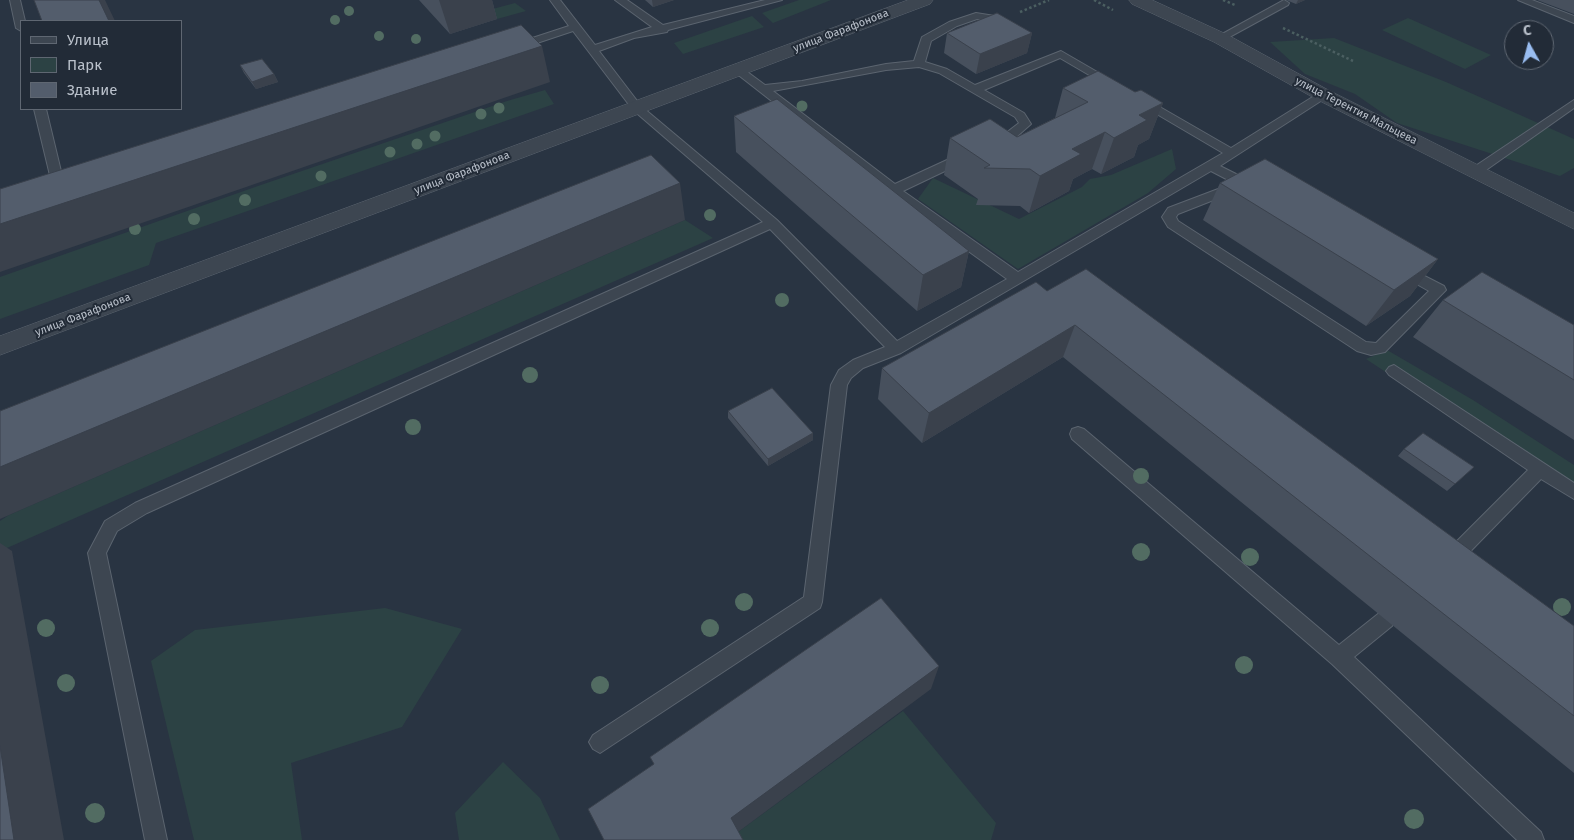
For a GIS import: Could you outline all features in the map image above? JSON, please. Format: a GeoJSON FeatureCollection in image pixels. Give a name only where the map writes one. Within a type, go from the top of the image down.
{"type":"FeatureCollection","features":[{"type":"Feature","properties":{"kind":"street","name":"улица Фарафонова"},"geometry":{"type":"LineString","coordinates":[[0,346],[924,0]]}},
{"type":"Feature","properties":{"kind":"street","name":"улица Терентия Мальцева"},"geometry":{"type":"LineString","coordinates":[[1138,0],[1220,38],[1323,95],[1574,222]]}},
{"type":"Feature","properties":{"kind":"lane"},"geometry":{"type":"LineString","coordinates":[[14,0],[20,24]]}},
{"type":"Feature","properties":{"kind":"lane"},"geometry":{"type":"LineString","coordinates":[[554,0],[594,49],[637,108],[772,223],[896,349]]}},
{"type":"Feature","properties":{"kind":"lane"},"geometry":{"type":"LineString","coordinates":[[620,0],[663,30]]}},
{"type":"Feature","properties":{"kind":"lane"},"geometry":{"type":"LineString","coordinates":[[594,49],[630,36],[663,30],[777,0]]}},
{"type":"Feature","properties":{"kind":"lane"},"geometry":{"type":"LineString","coordinates":[[1524,0],[1574,20]]}},
{"type":"Feature","properties":{"kind":"lane"},"geometry":{"type":"LineString","coordinates":[[1220,38],[1261,18],[1284,3]]}},
{"type":"Feature","properties":{"kind":"lane"},"geometry":{"type":"LineString","coordinates":[[919,64],[926,39],[954,24],[976,16],[1001,20]]}},
{"type":"Feature","properties":{"kind":"lane"},"geometry":{"type":"LineString","coordinates":[[502,51],[576,27]]}},
{"type":"Feature","properties":{"kind":"lane"},"geometry":{"type":"LineString","coordinates":[[975,89],[1061,54],[1231,153]]}},
{"type":"Feature","properties":{"kind":"lane"},"geometry":{"type":"LineString","coordinates":[[764,89],[802,84],[886,67],[919,64],[943,71],[975,89],[1020,115],[1025,124],[1010,136],[894,190]]}},
{"type":"Feature","properties":{"kind":"lane"},"geometry":{"type":"LineString","coordinates":[[738,70],[894,190],[1018,279]]}},
{"type":"Feature","properties":{"kind":"lane"},"geometry":{"type":"LineString","coordinates":[[600,742],[813,602],[839,385],[845,374],[858,364],[896,349],[1018,279],[1211,166],[1323,95]]}},
{"type":"Feature","properties":{"kind":"lane"},"geometry":{"type":"LineString","coordinates":[[1475,172],[1574,102]]}},
{"type":"Feature","properties":{"kind":"lane"},"geometry":{"type":"LineString","coordinates":[[40,110],[61,196]]}},
{"type":"Feature","properties":{"kind":"lane"},"geometry":{"type":"LineString","coordinates":[[1211,166],[1261,193]]}},
{"type":"Feature","properties":{"kind":"lane"},"geometry":{"type":"LineString","coordinates":[[1244,183],[1173,211],[1169,217],[1173,224],[1362,347],[1380,348],[1440,290],[1388,262]]}},
{"type":"Feature","properties":{"kind":"lane"},"geometry":{"type":"LineString","coordinates":[[156,840],[97,553],[111,526],[141,508],[772,223]]}},
{"type":"Feature","properties":{"kind":"lane"},"geometry":{"type":"LineString","coordinates":[[1394,371],[1574,492]]}},
{"type":"Feature","properties":{"kind":"lane"},"geometry":{"type":"LineString","coordinates":[[1078,434],[1339,657],[1533,840]]}},
{"type":"Feature","properties":{"kind":"lane"},"geometry":{"type":"LineString","coordinates":[[1440,569],[1540,469]]}},
{"type":"Feature","properties":{"kind":"lane"},"geometry":{"type":"LineString","coordinates":[[1339,657],[1386,620]]}},
{"type":"Feature","properties":{"kind":"path"},"geometry":{"type":"LineString","coordinates":[[1001,20],[1049,0]]}},
{"type":"Feature","properties":{"kind":"path"},"geometry":{"type":"LineString","coordinates":[[1223,0],[1352,62]]}},
{"type":"Feature","properties":{"kind":"green space"},"geometry":{"type":"Polygon","coordinates":[[[799,0],[831,0],[773,23],[762,13],[799,0]]]}},
{"type":"Feature","properties":{"kind":"green space"},"geometry":{"type":"Polygon","coordinates":[[[515,3],[526,11],[497,19],[489,10],[515,3]]]}},
{"type":"Feature","properties":{"kind":"green space"},"geometry":{"type":"Polygon","coordinates":[[[752,16],[764,27],[683,54],[674,43],[752,16]]]}},
{"type":"Feature","properties":{"kind":"green space"},"geometry":{"type":"Polygon","coordinates":[[[1408,18],[1491,55],[1465,69],[1382,30],[1408,18]]]}},
{"type":"Feature","properties":{"kind":"green space"},"geometry":{"type":"Polygon","coordinates":[[[1334,38],[1446,82],[1574,139],[1574,168],[1560,176],[1397,123],[1355,94],[1305,74],[1270,42],[1334,38]]]}},
{"type":"Feature","properties":{"kind":"green space"},"geometry":{"type":"Polygon","coordinates":[[[545,90],[554,104],[156,243],[149,265],[0,319],[0,277],[258,186],[507,101],[545,90]]]}},
{"type":"Feature","properties":{"kind":"green space"},"geometry":{"type":"Polygon","coordinates":[[[1172,149],[1176,169],[1148,193],[1018,269],[918,199],[933,178],[1019,219],[1082,187],[1090,179],[1111,175],[1172,149]]]}},
{"type":"Feature","properties":{"kind":"green space"},"geometry":{"type":"Polygon","coordinates":[[[685,220],[713,238],[0,551],[0,521],[9,515],[685,220]]]}},
{"type":"Feature","properties":{"kind":"green space"},"geometry":{"type":"Polygon","coordinates":[[[1387,350],[1473,400],[1574,465],[1574,497],[1366,359],[1387,350]]]}},
{"type":"Feature","properties":{"kind":"green space"},"geometry":{"type":"Polygon","coordinates":[[[385,608],[462,629],[402,727],[291,763],[302,840],[194,840],[151,661],[195,630],[385,608]]]}},
{"type":"Feature","properties":{"kind":"green space"},"geometry":{"type":"Polygon","coordinates":[[[903,711],[996,823],[991,840],[737,840],[734,835],[903,711]]]}},
{"type":"Feature","properties":{"kind":"green space"},"geometry":{"type":"Polygon","coordinates":[[[503,762],[540,798],[560,840],[459,840],[455,813],[503,762]]]}},
{"type":"Feature","properties":{"kind":"building"},"geometry":{"type":"Polygon","coordinates":[[[34,0],[99,0],[109,20],[42,20],[34,0]]]}},
{"type":"Feature","properties":{"kind":"building"},"geometry":{"type":"Polygon","coordinates":[[[997,13],[1032,33],[980,54],[947,33],[997,13]]]}},
{"type":"Feature","properties":{"kind":"building"},"geometry":{"type":"Polygon","coordinates":[[[521,25],[542,46],[0,224],[0,189],[521,25]]]}},
{"type":"Feature","properties":{"kind":"building"},"geometry":{"type":"Polygon","coordinates":[[[262,59],[274,74],[252,82],[240,65],[262,59]]]}},
{"type":"Feature","properties":{"kind":"building"},"geometry":{"type":"Polygon","coordinates":[[[1098,71],[1135,92],[1141,90],[1163,103],[1139,115],[1147,120],[1114,138],[1105,132],[1072,149],[1081,154],[1040,176],[1030,169],[984,168],[990,165],[950,138],[990,119],[1017,137],[1088,102],[1063,88],[1098,71]]]}},
{"type":"Feature","properties":{"kind":"building"},"geometry":{"type":"Polygon","coordinates":[[[777,99],[969,251],[923,275],[734,116],[777,99]]]}},
{"type":"Feature","properties":{"kind":"building"},"geometry":{"type":"Polygon","coordinates":[[[651,155],[680,183],[0,467],[0,411],[651,155]]]}},
{"type":"Feature","properties":{"kind":"building"},"geometry":{"type":"Polygon","coordinates":[[[1265,159],[1438,259],[1394,290],[1220,183],[1265,159]]]}},
{"type":"Feature","properties":{"kind":"building"},"geometry":{"type":"Polygon","coordinates":[[[1086,269],[1574,626],[1574,716],[1075,325],[929,413],[882,368],[1036,282],[1047,291],[1086,269]]]}},
{"type":"Feature","properties":{"kind":"building"},"geometry":{"type":"Polygon","coordinates":[[[1482,272],[1574,325],[1574,380],[1443,300],[1482,272]]]}},
{"type":"Feature","properties":{"kind":"building"},"geometry":{"type":"Polygon","coordinates":[[[772,388],[813,433],[768,459],[728,411],[772,388]]]}},
{"type":"Feature","properties":{"kind":"building"},"geometry":{"type":"Polygon","coordinates":[[[1423,433],[1474,467],[1455,484],[1404,449],[1423,433]]]}},
{"type":"Feature","properties":{"kind":"building"},"geometry":{"type":"Polygon","coordinates":[[[881,598],[939,666],[731,818],[743,840],[604,840],[588,809],[654,764],[650,757],[881,598]]]}},
{"type":"Feature","properties":{"kind":"building"},"geometry":{"type":"Polygon","coordinates":[[[0,746],[14,840],[0,840],[0,746]]]}}]}
